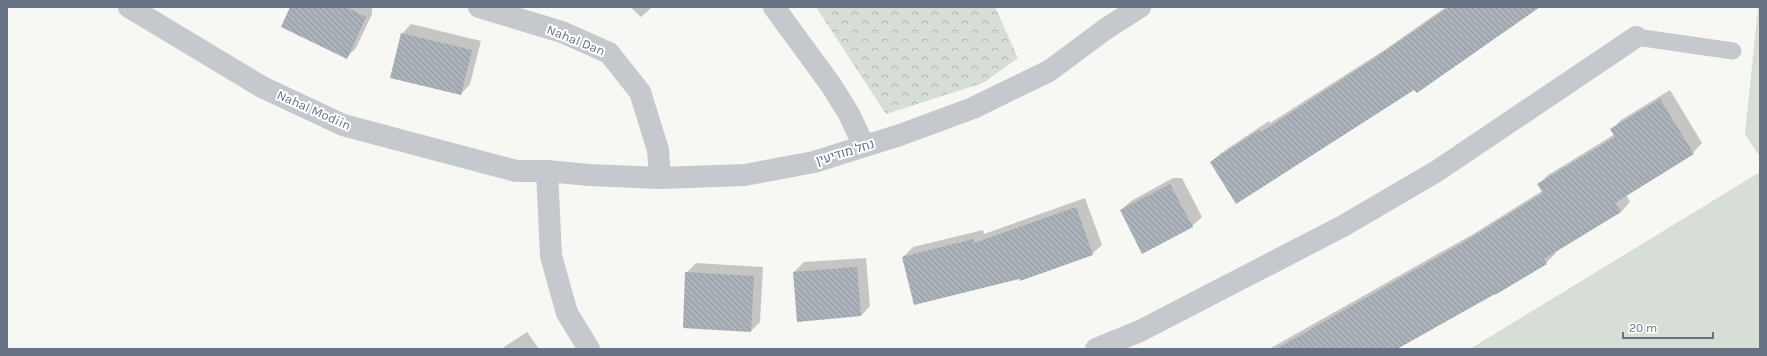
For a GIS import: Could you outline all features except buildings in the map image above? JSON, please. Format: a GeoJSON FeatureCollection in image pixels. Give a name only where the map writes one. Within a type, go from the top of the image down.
{"type":"FeatureCollection","features":[{"type":"Feature","properties":{"kind":"street","name":"Nahal Modiin"},"geometry":{"type":"LineString","coordinates":[[129,7],[262,87],[343,125],[516,171]]}},
{"type":"Feature","properties":{"kind":"street","name":"Nahal Dan"},"geometry":{"type":"LineString","coordinates":[[479,7],[562,32],[609,53],[640,92],[658,150],[660,178]]}},
{"type":"Feature","properties":{"kind":"street"},"geometry":{"type":"LineString","coordinates":[[774,7],[831,84],[849,114],[864,146]]}},
{"type":"Feature","properties":{"kind":"street","name":"נחל מודיעין"},"geometry":{"type":"LineString","coordinates":[[516,171],[547,171],[589,175],[660,178],[745,175],[814,162],[900,136],[973,108],[1049,71],[1107,28],[1140,7]]}},
{"type":"Feature","properties":{"kind":"street"},"geometry":{"type":"LineString","coordinates":[[1096,349],[1140,330],[1343,226],[1437,171],[1636,37]]}},
{"type":"Feature","properties":{"kind":"street"},"geometry":{"type":"LineString","coordinates":[[547,171],[551,256],[567,313],[590,349]]}},
{"type":"Feature","properties":{"kind":"lane"},"geometry":{"type":"LineString","coordinates":[[1636,37],[1733,51]]}},
{"type":"Feature","properties":{"kind":"green space"},"geometry":{"type":"Polygon","coordinates":[[[816,7],[995,7],[1018,58],[983,83],[886,114],[816,7]]]}},
{"type":"Feature","properties":{"kind":"green space"},"geometry":{"type":"Polygon","coordinates":[[[1740,7],[1760,7],[1760,157],[1745,134],[1758,8],[1740,7]]]}},
{"type":"Feature","properties":{"kind":"green space"},"geometry":{"type":"Polygon","coordinates":[[[1760,172],[1760,349],[1470,349],[1760,172]]]}}]}
